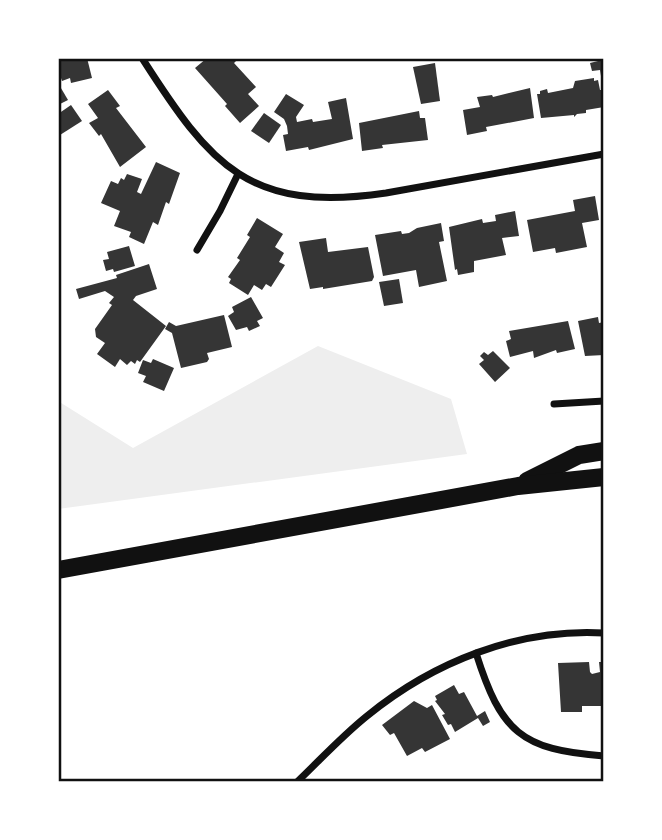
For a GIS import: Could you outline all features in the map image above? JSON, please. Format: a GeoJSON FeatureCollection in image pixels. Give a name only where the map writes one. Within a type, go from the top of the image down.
{"type":"FeatureCollection","features":[{"type":"Feature","properties":{"kind":"main road"},"geometry":{"type":"LineString","coordinates":[[518,486],[579,455],[604,451]]}},
{"type":"Feature","properties":{"kind":"main road"},"geometry":{"type":"LineString","coordinates":[[58,569],[518,486],[604,477]]}},
{"type":"Feature","properties":{"kind":"street"},"geometry":{"type":"LineString","coordinates":[[142,58],[197,138],[238,174],[271,190],[310,198],[353,197],[604,154]]}},
{"type":"Feature","properties":{"kind":"street"},"geometry":{"type":"LineString","coordinates":[[197,250],[238,174]]}},
{"type":"Feature","properties":{"kind":"street"},"geometry":{"type":"LineString","coordinates":[[554,404],[604,401]]}},
{"type":"Feature","properties":{"kind":"street"},"geometry":{"type":"LineString","coordinates":[[297,782],[369,714],[415,682],[476,653],[530,638],[575,632],[604,633]]}},
{"type":"Feature","properties":{"kind":"street"},"geometry":{"type":"LineString","coordinates":[[476,653],[498,707],[512,728],[528,741],[550,749],[604,756]]}},
{"type":"Feature","properties":{"kind":"shaded area"},"geometry":{"type":"Polygon","coordinates":[[[318,346],[451,399],[467,454],[58,509],[58,401],[133,448],[318,346]]]}},
{"type":"Feature","properties":{"kind":"building"},"geometry":{"type":"Polygon","coordinates":[[[58,58],[87,58],[92,78],[71,83],[70,78],[62,81],[58,75],[58,58]]]}},
{"type":"Feature","properties":{"kind":"building"},"geometry":{"type":"Polygon","coordinates":[[[207,58],[239,58],[234,63],[256,87],[248,94],[259,106],[240,123],[195,68],[207,58]]]}},
{"type":"Feature","properties":{"kind":"building"},"geometry":{"type":"Polygon","coordinates":[[[598,58],[604,58],[604,76],[601,76],[600,70],[592,71],[590,63],[598,61],[598,58]]]}},
{"type":"Feature","properties":{"kind":"building"},"geometry":{"type":"Polygon","coordinates":[[[435,63],[440,101],[421,104],[413,67],[435,63]]]}},
{"type":"Feature","properties":{"kind":"building"},"geometry":{"type":"Polygon","coordinates":[[[594,78],[594,81],[598,80],[600,90],[604,90],[604,107],[586,110],[586,113],[574,117],[541,118],[537,94],[540,94],[540,91],[547,89],[548,93],[573,88],[575,81],[594,78]]]}},
{"type":"Feature","properties":{"kind":"building"},"geometry":{"type":"Polygon","coordinates":[[[58,83],[68,100],[58,105],[58,83]]]}},
{"type":"Feature","properties":{"kind":"building"},"geometry":{"type":"Polygon","coordinates":[[[530,88],[534,118],[486,127],[487,131],[467,135],[463,110],[480,107],[477,97],[493,97],[530,88]]]}},
{"type":"Feature","properties":{"kind":"building"},"geometry":{"type":"Polygon","coordinates":[[[108,90],[120,106],[116,108],[146,147],[120,167],[101,134],[99,136],[89,123],[98,118],[88,104],[108,90]]]}},
{"type":"Feature","properties":{"kind":"building"},"geometry":{"type":"Polygon","coordinates":[[[286,94],[304,105],[296,117],[297,122],[332,119],[328,102],[346,98],[353,139],[309,150],[308,147],[286,151],[283,135],[288,134],[287,126],[284,119],[274,112],[286,94]]]}},
{"type":"Feature","properties":{"kind":"building"},"geometry":{"type":"Polygon","coordinates":[[[71,105],[82,121],[60,135],[58,114],[71,105]]]}},
{"type":"Feature","properties":{"kind":"building"},"geometry":{"type":"Polygon","coordinates":[[[419,111],[420,118],[425,118],[428,140],[382,145],[383,148],[362,151],[359,123],[419,111]]]}},
{"type":"Feature","properties":{"kind":"building"},"geometry":{"type":"Polygon","coordinates":[[[264,113],[281,125],[269,143],[251,131],[264,113]]]}},
{"type":"Feature","properties":{"kind":"building"},"geometry":{"type":"Polygon","coordinates":[[[156,162],[180,173],[169,204],[166,202],[158,225],[153,222],[144,244],[129,237],[131,232],[114,226],[120,211],[101,203],[111,181],[118,184],[127,174],[142,179],[137,192],[141,194],[156,162]]]}},
{"type":"Feature","properties":{"kind":"building"},"geometry":{"type":"Polygon","coordinates":[[[595,196],[599,220],[582,223],[587,247],[556,253],[555,248],[533,252],[527,220],[575,211],[573,200],[595,196]]]}},
{"type":"Feature","properties":{"kind":"building"},"geometry":{"type":"Polygon","coordinates":[[[515,211],[519,236],[502,238],[506,255],[474,261],[474,272],[458,275],[449,227],[482,219],[483,223],[496,221],[495,215],[515,211]]]}},
{"type":"Feature","properties":{"kind":"building"},"geometry":{"type":"Polygon","coordinates":[[[257,218],[283,234],[275,247],[284,253],[279,262],[285,265],[271,287],[266,284],[262,290],[254,285],[248,295],[229,283],[231,279],[228,277],[240,260],[237,258],[250,237],[247,235],[257,218]]]}},
{"type":"Feature","properties":{"kind":"building"},"geometry":{"type":"Polygon","coordinates":[[[441,223],[444,241],[439,242],[447,281],[419,287],[416,270],[383,276],[375,235],[401,231],[402,234],[409,233],[417,228],[441,223]]]}},
{"type":"Feature","properties":{"kind":"building"},"geometry":{"type":"Polygon","coordinates":[[[326,238],[328,252],[368,247],[374,277],[372,281],[310,289],[299,242],[326,238]]]}},
{"type":"Feature","properties":{"kind":"building"},"geometry":{"type":"Polygon","coordinates":[[[129,246],[135,266],[114,272],[113,269],[106,271],[103,260],[109,259],[107,252],[129,246]]]}},
{"type":"Feature","properties":{"kind":"building"},"geometry":{"type":"Polygon","coordinates":[[[149,264],[157,289],[136,296],[133,300],[166,326],[140,362],[137,360],[135,364],[131,361],[127,365],[120,359],[115,367],[97,354],[105,343],[96,337],[95,329],[112,305],[109,303],[114,297],[105,291],[79,299],[76,289],[117,278],[116,275],[149,264]]]}},
{"type":"Feature","properties":{"kind":"building"},"geometry":{"type":"Polygon","coordinates":[[[399,279],[403,303],[384,306],[379,282],[399,279]]]}},
{"type":"Feature","properties":{"kind":"building"},"geometry":{"type":"Polygon","coordinates":[[[251,297],[263,318],[257,321],[260,326],[249,331],[247,327],[236,330],[228,316],[234,312],[232,307],[251,297]]]}},
{"type":"Feature","properties":{"kind":"building"},"geometry":{"type":"Polygon","coordinates":[[[224,315],[232,347],[207,353],[207,362],[181,368],[172,333],[165,329],[169,322],[176,326],[224,315]]]}},
{"type":"Feature","properties":{"kind":"building"},"geometry":{"type":"Polygon","coordinates":[[[598,317],[599,323],[604,322],[604,355],[585,356],[578,321],[598,317]]]}},
{"type":"Feature","properties":{"kind":"building"},"geometry":{"type":"Polygon","coordinates":[[[568,321],[575,349],[557,353],[556,350],[534,358],[533,351],[510,357],[506,341],[511,339],[509,331],[568,321]]]}},
{"type":"Feature","properties":{"kind":"building"},"geometry":{"type":"Polygon","coordinates":[[[493,351],[510,368],[495,382],[479,364],[484,360],[480,356],[484,352],[488,355],[493,351]]]}},
{"type":"Feature","properties":{"kind":"building"},"geometry":{"type":"Polygon","coordinates":[[[153,359],[174,368],[164,391],[143,382],[146,376],[138,373],[143,360],[151,363],[153,359]]]}},
{"type":"Feature","properties":{"kind":"building"},"geometry":{"type":"Polygon","coordinates":[[[589,662],[592,674],[600,672],[599,662],[604,662],[604,706],[582,706],[582,712],[561,712],[558,663],[589,662]]]}},
{"type":"Feature","properties":{"kind":"building"},"geometry":{"type":"Polygon","coordinates":[[[454,685],[459,694],[464,692],[477,716],[485,711],[490,722],[483,726],[478,718],[455,732],[451,724],[448,725],[435,696],[454,685]]]}},
{"type":"Feature","properties":{"kind":"building"},"geometry":{"type":"Polygon","coordinates":[[[414,701],[427,708],[432,705],[450,739],[425,752],[422,748],[407,756],[394,733],[390,735],[382,725],[414,701]]]}}]}
